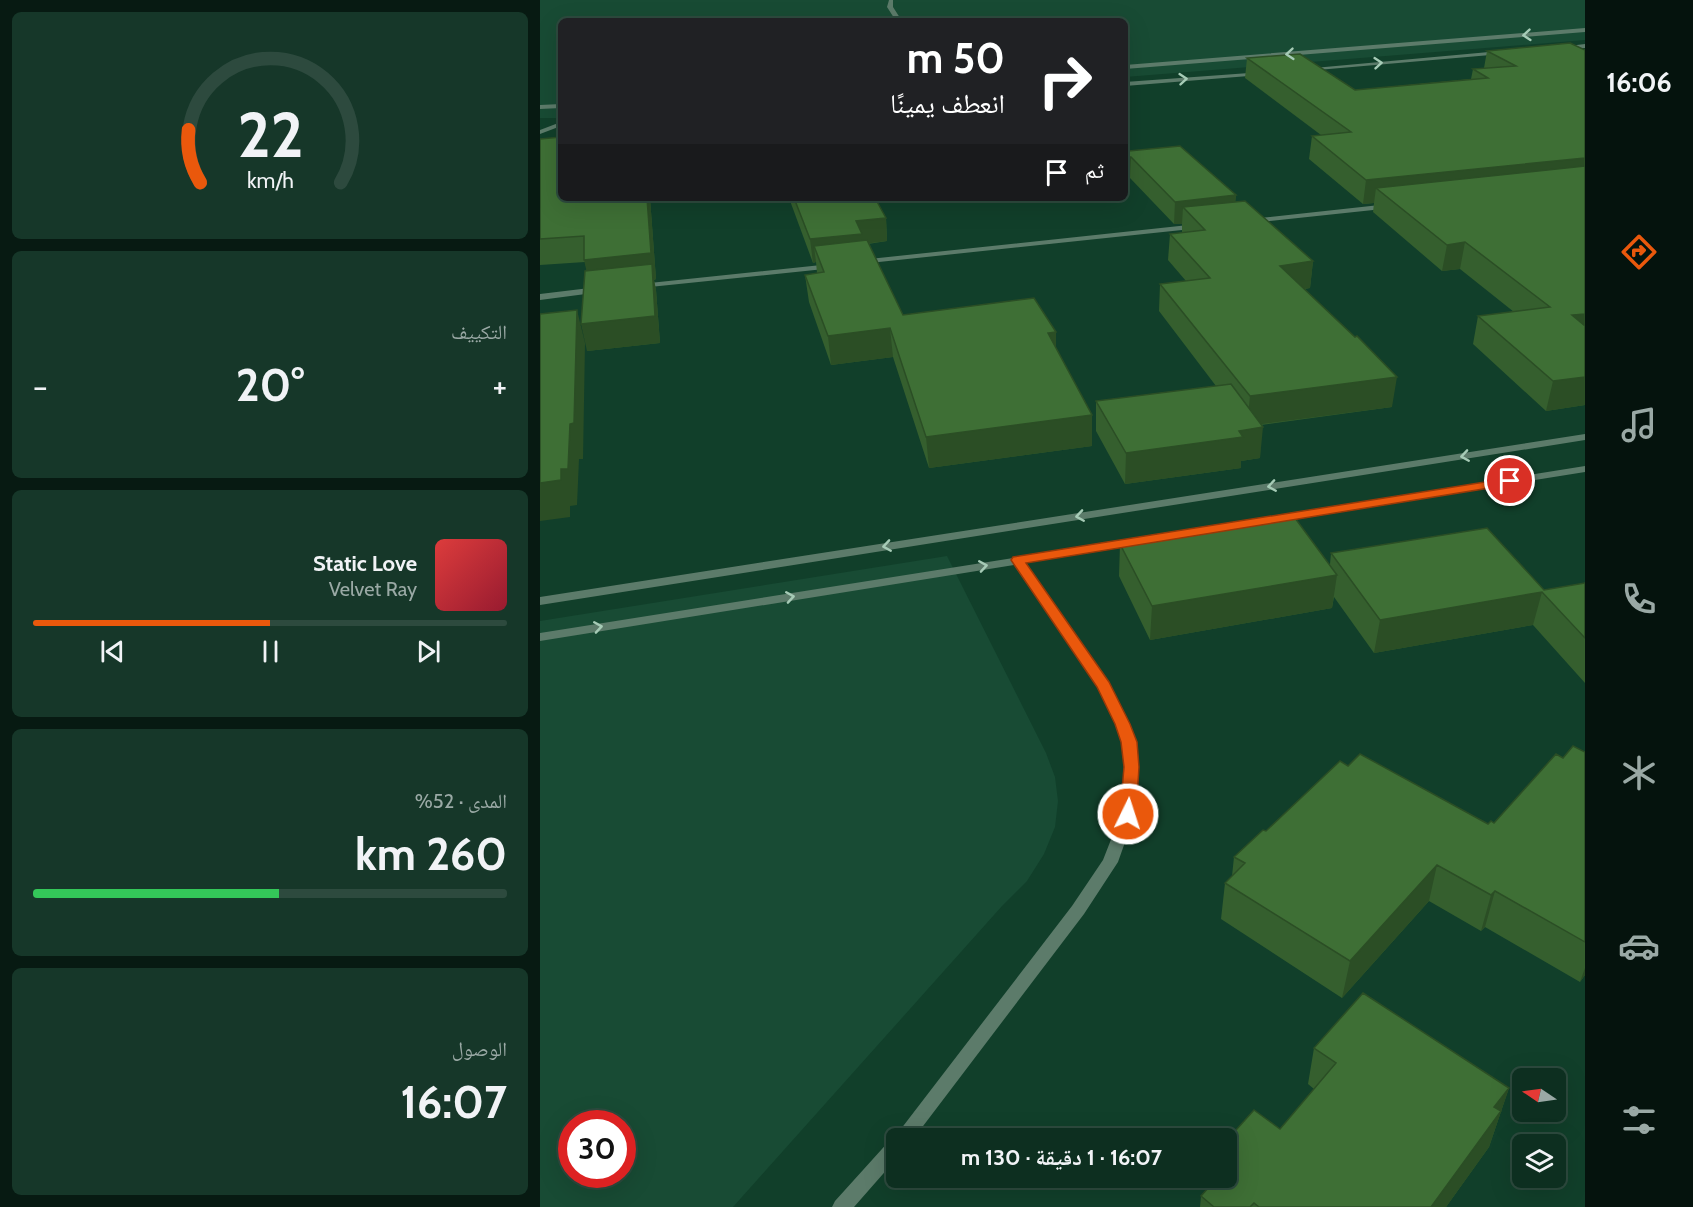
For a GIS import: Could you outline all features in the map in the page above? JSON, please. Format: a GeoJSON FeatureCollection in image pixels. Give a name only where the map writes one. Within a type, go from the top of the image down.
{"type":"FeatureCollection","features":[{"type":"Feature","properties":{"kind":"street"},"geometry":{"type":"LineString","coordinates":[[891,0],[890,6],[898,18]]}},
{"type":"Feature","properties":{"kind":"street"},"geometry":{"type":"LineString","coordinates":[[1128,67],[1585,30]]}},
{"type":"Feature","properties":{"kind":"street"},"geometry":{"type":"LineString","coordinates":[[1550,48],[1585,46]]}},
{"type":"Feature","properties":{"kind":"street"},"geometry":{"type":"LineString","coordinates":[[1294,70],[1503,52]]}},
{"type":"Feature","properties":{"kind":"street"},"geometry":{"type":"LineString","coordinates":[[1128,84],[1271,72]]}},
{"type":"Feature","properties":{"kind":"street"},"geometry":{"type":"LineString","coordinates":[[540,107],[558,106]]}},
{"type":"Feature","properties":{"kind":"street"},"geometry":{"type":"LineString","coordinates":[[540,125],[558,124]]}},
{"type":"Feature","properties":{"kind":"street"},"geometry":{"type":"LineString","coordinates":[[540,132],[558,125]]}},
{"type":"Feature","properties":{"kind":"street"},"geometry":{"type":"LineString","coordinates":[[1240,222],[1395,205]]}},
{"type":"Feature","properties":{"kind":"street"},"geometry":{"type":"LineString","coordinates":[[854,263],[1204,226]]}},
{"type":"Feature","properties":{"kind":"street"},"geometry":{"type":"LineString","coordinates":[[635,286],[842,264]]}},
{"type":"Feature","properties":{"kind":"street"},"geometry":{"type":"LineString","coordinates":[[540,297],[612,289]]}},
{"type":"Feature","properties":{"kind":"street"},"geometry":{"type":"LineString","coordinates":[[540,601],[1585,437]]}},
{"type":"Feature","properties":{"kind":"street"},"geometry":{"type":"LineString","coordinates":[[540,637],[1585,469]]}},
{"type":"Feature","properties":{"kind":"street"},"geometry":{"type":"LineString","coordinates":[[911,1128],[1078,910],[1110,862],[1128,814],[1131,767],[1129,742],[1123,724],[1104,686],[1017,560]]}},
{"type":"Feature","properties":{"kind":"street"},"geometry":{"type":"LineString","coordinates":[[842,1207],[886,1157]]}},
{"type":"Feature","properties":{"kind":"shaded area"},"geometry":{"type":"Polygon","coordinates":[[[540,0],[1585,0],[1585,40],[1128,77],[1128,18],[558,18],[558,118],[540,118],[540,0]]]}},
{"type":"Feature","properties":{"kind":"shaded area"},"geometry":{"type":"Polygon","coordinates":[[[947,556],[1046,753],[1055,777],[1058,801],[1055,827],[1044,854],[1027,881],[1002,906],[733,1207],[540,1207],[540,621],[947,556]]]}},
{"type":"Feature","properties":{"kind":"building"},"geometry":{"type":"Polygon","coordinates":[[[1570,43],[1585,50],[1585,158],[1366,180],[1312,136],[1351,132],[1247,58],[1300,54],[1355,90],[1488,78],[1473,69],[1516,66],[1487,51],[1570,43]]]}},
{"type":"Feature","properties":{"kind":"building"},"geometry":{"type":"Polygon","coordinates":[[[558,137],[558,201],[647,201],[651,253],[584,260],[584,236],[540,239],[540,139],[558,137]]]}},
{"type":"Feature","properties":{"kind":"building"},"geometry":{"type":"Polygon","coordinates":[[[1180,146],[1236,195],[1175,202],[1131,157],[1128,157],[1129,151],[1180,146]]]}},
{"type":"Feature","properties":{"kind":"building"},"geometry":{"type":"Polygon","coordinates":[[[1585,166],[1585,314],[1572,315],[1585,326],[1585,377],[1553,381],[1478,316],[1550,307],[1465,242],[1447,245],[1376,188],[1585,166]]]}},
{"type":"Feature","properties":{"kind":"building"},"geometry":{"type":"Polygon","coordinates":[[[795,201],[877,201],[886,218],[856,221],[862,234],[810,239],[795,201]]]}},
{"type":"Feature","properties":{"kind":"building"},"geometry":{"type":"Polygon","coordinates":[[[1245,201],[1313,261],[1280,266],[1355,337],[1357,336],[1397,377],[1250,396],[1160,284],[1210,278],[1170,234],[1205,230],[1183,207],[1245,201]]]}},
{"type":"Feature","properties":{"kind":"building"},"geometry":{"type":"Polygon","coordinates":[[[867,240],[903,315],[1034,298],[1056,332],[1048,333],[1092,415],[926,437],[890,328],[828,336],[805,275],[824,272],[814,246],[867,240]]]}},
{"type":"Feature","properties":{"kind":"building"},"geometry":{"type":"Polygon","coordinates":[[[652,264],[655,316],[581,324],[585,271],[652,264]]]}},
{"type":"Feature","properties":{"kind":"building"},"geometry":{"type":"Polygon","coordinates":[[[577,310],[574,423],[570,424],[568,469],[561,469],[561,480],[540,483],[540,314],[577,310]]]}},
{"type":"Feature","properties":{"kind":"building"},"geometry":{"type":"Polygon","coordinates":[[[1231,384],[1263,427],[1239,431],[1243,437],[1126,453],[1096,401],[1231,384]]]}},
{"type":"Feature","properties":{"kind":"building"},"geometry":{"type":"Polygon","coordinates":[[[1295,518],[1337,575],[1152,606],[1120,544],[1178,536],[1295,518]]]}},
{"type":"Feature","properties":{"kind":"building"},"geometry":{"type":"Polygon","coordinates":[[[1487,528],[1544,590],[1585,583],[1585,638],[1542,592],[1380,620],[1331,553],[1487,528]]]}},
{"type":"Feature","properties":{"kind":"building"},"geometry":{"type":"Polygon","coordinates":[[[1573,746],[1585,752],[1585,942],[1495,891],[1491,895],[1437,865],[1350,961],[1225,883],[1245,863],[1234,857],[1263,830],[1266,831],[1340,761],[1348,766],[1360,754],[1488,824],[1491,821],[1494,823],[1556,754],[1563,758],[1573,746]]]}},
{"type":"Feature","properties":{"kind":"building"},"geometry":{"type":"Polygon","coordinates":[[[1363,993],[1509,1088],[1494,1107],[1501,1111],[1431,1207],[1259,1207],[1254,1203],[1250,1207],[1214,1207],[1201,1196],[1208,1188],[1237,1188],[1237,1129],[1254,1110],[1280,1129],[1336,1063],[1314,1048],[1363,993]]]}},
{"type":"Feature","properties":{"kind":"route"},"geometry":{"type":"LineString","coordinates":[[1128,814],[1131,767],[1129,742],[1123,724],[1104,686],[1017,560],[1510,481]]}}]}
